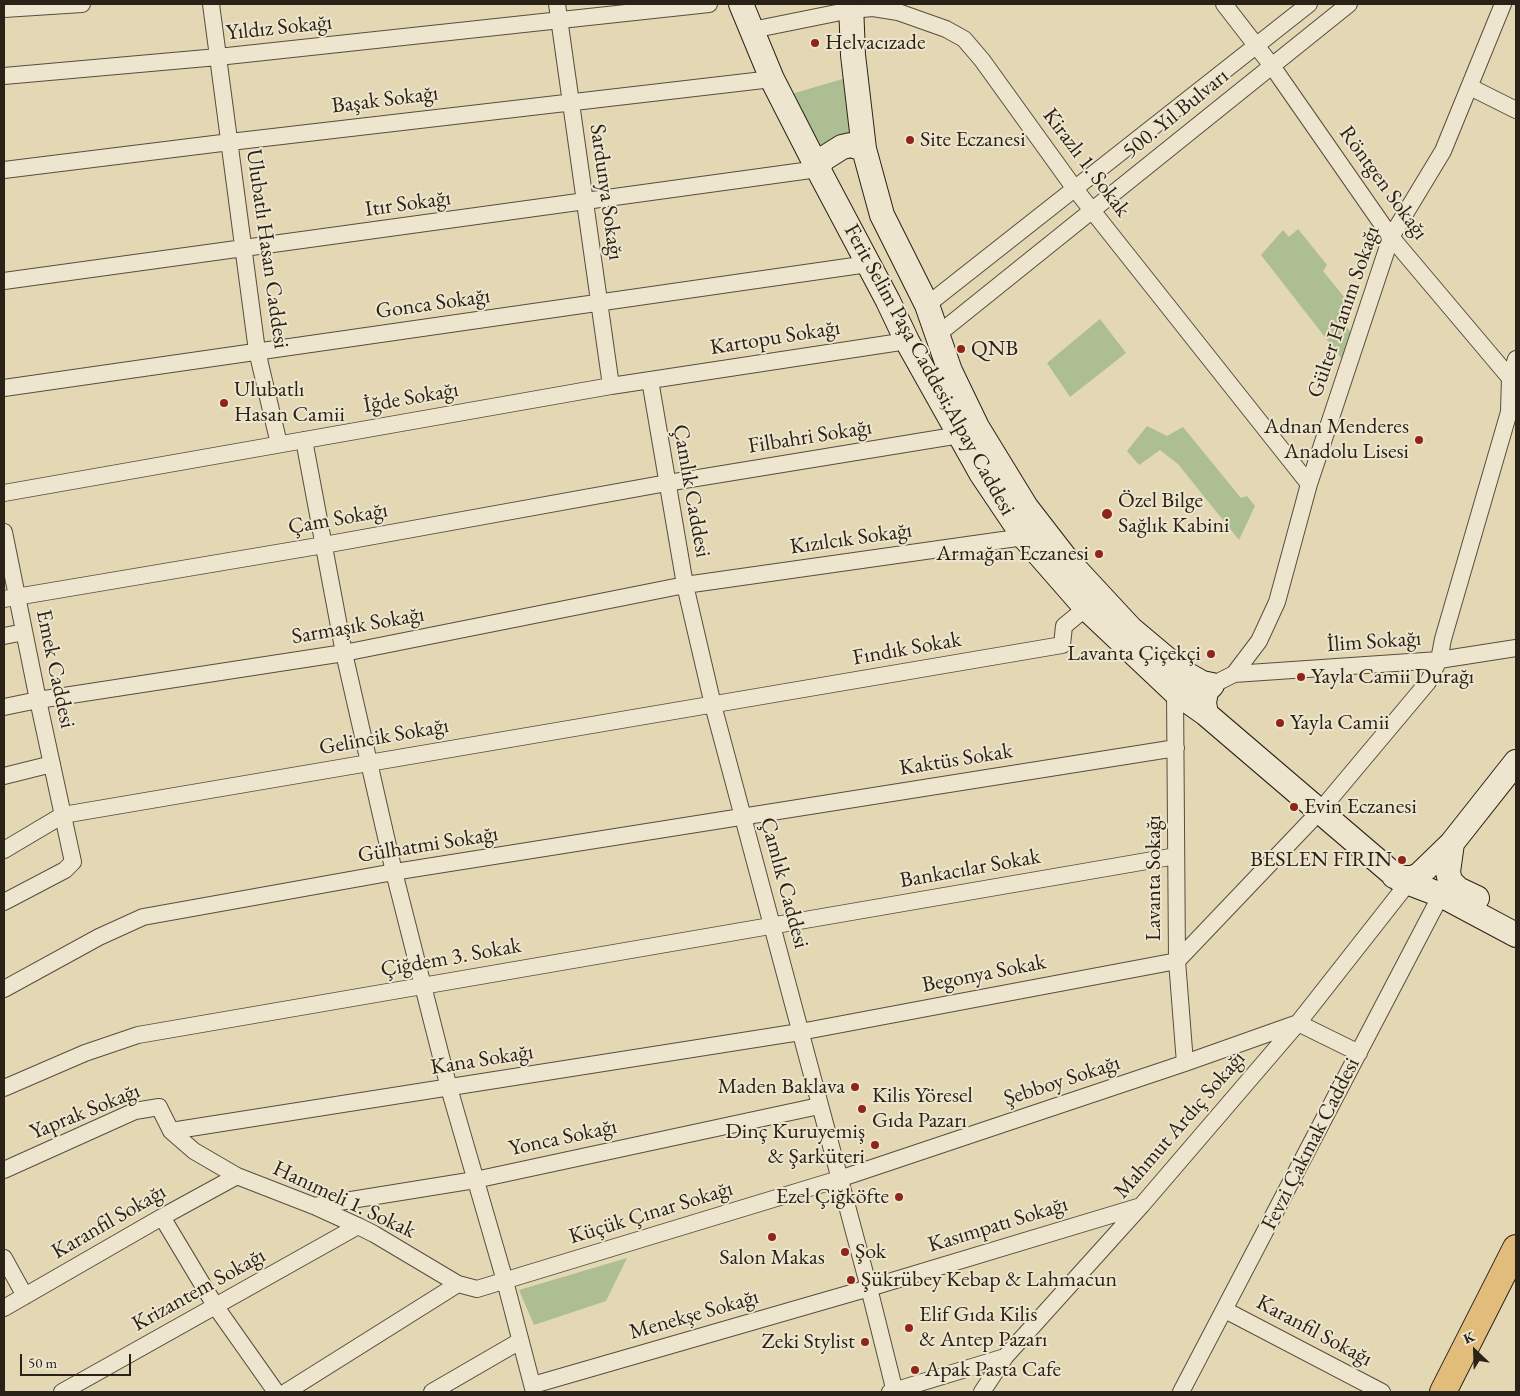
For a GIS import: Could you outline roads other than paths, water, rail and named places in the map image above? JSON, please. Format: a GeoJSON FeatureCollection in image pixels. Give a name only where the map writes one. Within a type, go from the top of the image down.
{"type":"FeatureCollection","features":[{"type":"Feature","properties":{"kind":"main road","name":"Ferit Selim Paşa Caddesi;Alpay Caddesi"},"geometry":{"type":"LineString","coordinates":[[741,4],[772,78],[818,169],[907,341],[981,473],[1032,531],[1086,608],[1175,692],[1206,714],[1401,880],[1441,895],[1516,935]]}},
{"type":"Feature","properties":{"kind":"main road"},"geometry":{"type":"LineString","coordinates":[[851,7],[853,55],[864,149],[882,215],[928,305],[950,371],[977,427],[1026,507],[1032,531],[1067,560],[1131,629],[1182,671],[1202,683],[1212,685],[1206,692],[1204,702],[1206,714]]}},
{"type":"Feature","properties":{"kind":"main road"},"geometry":{"type":"LineString","coordinates":[[818,169],[823,159],[842,147],[850,145],[864,149]]}},
{"type":"Feature","properties":{"kind":"main road"},"geometry":{"type":"LineString","coordinates":[[907,341],[937,335]]}},
{"type":"Feature","properties":{"kind":"main road"},"geometry":{"type":"LineString","coordinates":[[1401,880],[1419,875],[1452,843],[1516,762]]}},
{"type":"Feature","properties":{"kind":"main road"},"geometry":{"type":"LineString","coordinates":[[1452,843],[1448,872],[1450,881],[1454,885],[1516,918]]}},
{"type":"Feature","properties":{"kind":"main road"},"geometry":{"type":"LineString","coordinates":[[1443,1392],[1516,1248]]}},
{"type":"Feature","properties":{"kind":"main road"},"geometry":{"type":"LineString","coordinates":[[1463,1392],[1516,1288]]}},
{"type":"Feature","properties":{"kind":"street"},"geometry":{"type":"LineString","coordinates":[[4,9],[82,4]]}},
{"type":"Feature","properties":{"kind":"street","name":"Ulubatlı Hasan Caddesi"},"geometry":{"type":"LineString","coordinates":[[211,4],[257,351],[279,444]]}},
{"type":"Feature","properties":{"kind":"street","name":"Sardunya Sokağı"},"geometry":{"type":"LineString","coordinates":[[557,4],[611,386]]}},
{"type":"Feature","properties":{"kind":"street","name":"Yıldız Sokağı"},"geometry":{"type":"LineString","coordinates":[[4,76],[218,57],[708,4]]}},
{"type":"Feature","properties":{"kind":"street","name":"Röntgen Sokağı"},"geometry":{"type":"LineString","coordinates":[[1224,4],[1272,66],[1391,236],[1513,380]]}},
{"type":"Feature","properties":{"kind":"street","name":"500. Yıl Bulvarı"},"geometry":{"type":"LineString","coordinates":[[928,305],[1309,4]]}},
{"type":"Feature","properties":{"kind":"street","name":"500. Yıl Bulvarı"},"geometry":{"type":"LineString","coordinates":[[937,335],[1349,4]]}},
{"type":"Feature","properties":{"kind":"street","name":"Gülter Hanım Sokağı"},"geometry":{"type":"LineString","coordinates":[[1212,685],[1234,674],[1259,641],[1277,602],[1309,484],[1391,236],[1443,151],[1470,87],[1499,6]]}},
{"type":"Feature","properties":{"kind":"street","name":"Kirazlı 1. Sokak"},"geometry":{"type":"LineString","coordinates":[[752,30],[851,7],[898,12],[946,29],[964,39],[982,60],[1075,189],[1309,484]]}},
{"type":"Feature","properties":{"kind":"street","name":"Başak Sokağı"},"geometry":{"type":"LineString","coordinates":[[4,170],[772,78]]}},
{"type":"Feature","properties":{"kind":"street"},"geometry":{"type":"LineString","coordinates":[[1470,87],[1516,110]]}},
{"type":"Feature","properties":{"kind":"street","name":"Itır Sokağı"},"geometry":{"type":"LineString","coordinates":[[4,281],[818,169]]}},
{"type":"Feature","properties":{"kind":"street","name":"Gonca Sokağı"},"geometry":{"type":"LineString","coordinates":[[4,388],[868,264]]}},
{"type":"Feature","properties":{"kind":"street","name":"Kartopu Sokağı"},"geometry":{"type":"LineString","coordinates":[[650,380],[907,341]]}},
{"type":"Feature","properties":{"kind":"street"},"geometry":{"type":"LineString","coordinates":[[1177,961],[1319,812],[1428,682],[1438,660],[1513,414],[1513,380],[1516,358]]}},
{"type":"Feature","properties":{"kind":"street","name":"İğde Sokağı"},"geometry":{"type":"LineString","coordinates":[[4,493],[650,380]]}},
{"type":"Feature","properties":{"kind":"street","name":"Çamlık Caddesi"},"geometry":{"type":"LineString","coordinates":[[650,380],[685,585],[713,704],[868,1288],[893,1392]]}},
{"type":"Feature","properties":{"kind":"street","name":"Filbahri Sokağı"},"geometry":{"type":"LineString","coordinates":[[667,483],[960,435]]}},
{"type":"Feature","properties":{"kind":"street"},"geometry":{"type":"LineString","coordinates":[[304,440],[344,653],[394,872],[449,1088],[534,1389]]}},
{"type":"Feature","properties":{"kind":"street","name":"Çam Sokağı"},"geometry":{"type":"LineString","coordinates":[[10,598],[324,545],[667,483]]}},
{"type":"Feature","properties":{"kind":"street","name":"Kızılcık Sokağı"},"geometry":{"type":"LineString","coordinates":[[685,585],[1032,531]]}},
{"type":"Feature","properties":{"kind":"street","name":"Emek Caddesi"},"geometry":{"type":"LineString","coordinates":[[4,532],[10,598],[24,632],[73,862],[65,870],[4,902]]}},
{"type":"Feature","properties":{"kind":"street","name":"Sarmaşık Sokağı"},"geometry":{"type":"LineString","coordinates":[[4,707],[38,700],[344,653],[685,585]]}},
{"type":"Feature","properties":{"kind":"street","name":"Fındık Sokak"},"geometry":{"type":"LineString","coordinates":[[713,704],[1062,645],[1064,626],[1086,608]]}},
{"type":"Feature","properties":{"kind":"street"},"geometry":{"type":"LineString","coordinates":[[4,636],[24,632]]}},
{"type":"Feature","properties":{"kind":"street","name":"İlim Sokağı"},"geometry":{"type":"LineString","coordinates":[[1234,674],[1438,660],[1516,648]]}},
{"type":"Feature","properties":{"kind":"street","name":"Lavanta Sokağı"},"geometry":{"type":"LineString","coordinates":[[1175,692],[1177,961],[1185,1063]]}},
{"type":"Feature","properties":{"kind":"street","name":"Gelincik Sokağı"},"geometry":{"type":"LineString","coordinates":[[63,815],[713,704]]}},
{"type":"Feature","properties":{"kind":"street","name":"Kaktüs Sokak"},"geometry":{"type":"LineString","coordinates":[[744,817],[1176,748]]}},
{"type":"Feature","properties":{"kind":"street"},"geometry":{"type":"LineString","coordinates":[[4,776],[52,764]]}},
{"type":"Feature","properties":{"kind":"street"},"geometry":{"type":"LineString","coordinates":[[4,850],[63,815]]}},
{"type":"Feature","properties":{"kind":"street","name":"Gülhatmi Sokağı"},"geometry":{"type":"LineString","coordinates":[[4,989],[99,937],[144,917],[394,872],[744,817]]}},
{"type":"Feature","properties":{"kind":"street","name":"Bankacılar Sokak"},"geometry":{"type":"LineString","coordinates":[[772,927],[1176,856]]}},
{"type":"Feature","properties":{"kind":"street","name":"Mahmut Ardıç Sokağı"},"geometry":{"type":"LineString","coordinates":[[982,1392],[1006,1358],[1141,1206],[1298,1023],[1401,880]]}},
{"type":"Feature","properties":{"kind":"street","name":"Fevzi Çakmak Caddesi"},"geometry":{"type":"LineString","coordinates":[[1181,1392],[1441,895]]}},
{"type":"Feature","properties":{"kind":"street","name":"Çiğdem 3. Sokak"},"geometry":{"type":"LineString","coordinates":[[4,1088],[85,1053],[138,1035],[772,927]]}},
{"type":"Feature","properties":{"kind":"street","name":"Begonya Sokak"},"geometry":{"type":"LineString","coordinates":[[800,1032],[1177,961]]}},
{"type":"Feature","properties":{"kind":"street"},"geometry":{"type":"LineString","coordinates":[[1298,1023],[1359,1053]]}},
{"type":"Feature","properties":{"kind":"street","name":"Şebboy Sokağı"},"geometry":{"type":"LineString","coordinates":[[838,1179],[1185,1063],[1298,1023]]}},
{"type":"Feature","properties":{"kind":"street","name":"Kana Sokağı"},"geometry":{"type":"LineString","coordinates":[[171,1131],[800,1032]]}},
{"type":"Feature","properties":{"kind":"street","name":"Yonca Sokağı"},"geometry":{"type":"LineString","coordinates":[[314,1206],[475,1180],[819,1106]]}},
{"type":"Feature","properties":{"kind":"street","name":"Yaprak Sokağı"},"geometry":{"type":"LineString","coordinates":[[4,1170],[135,1111],[159,1107],[171,1131]]}},
{"type":"Feature","properties":{"kind":"street","name":"Hanımeli 1. Sokak"},"geometry":{"type":"LineString","coordinates":[[171,1131],[194,1151],[237,1176],[314,1206],[358,1226],[458,1284],[476,1290],[505,1282]]}},
{"type":"Feature","properties":{"kind":"street","name":"Karanfil Sokağı"},"geometry":{"type":"LineString","coordinates":[[4,1308],[237,1176]]}},
{"type":"Feature","properties":{"kind":"street","name":"Küçük Çınar Sokağı"},"geometry":{"type":"LineString","coordinates":[[505,1282],[838,1179]]}},
{"type":"Feature","properties":{"kind":"street","name":"Kasımpatı Sokağı"},"geometry":{"type":"LineString","coordinates":[[868,1288],[1141,1206]]}},
{"type":"Feature","properties":{"kind":"street"},"geometry":{"type":"LineString","coordinates":[[162,1217],[216,1307],[276,1392]]}},
{"type":"Feature","properties":{"kind":"street","name":"Krizantem Sokağı"},"geometry":{"type":"LineString","coordinates":[[62,1392],[358,1226]]}},
{"type":"Feature","properties":{"kind":"street"},"geometry":{"type":"LineString","coordinates":[[4,1258],[25,1296]]}},
{"type":"Feature","properties":{"kind":"street"},"geometry":{"type":"LineString","coordinates":[[286,1392],[458,1284]]}},
{"type":"Feature","properties":{"kind":"street","name":"Menekşe Sokağı"},"geometry":{"type":"LineString","coordinates":[[534,1389],[868,1288]]}},
{"type":"Feature","properties":{"kind":"street","name":"Karanfil Sokağı"},"geometry":{"type":"LineString","coordinates":[[1225,1310],[1382,1392]]}},
{"type":"Feature","properties":{"kind":"street"},"geometry":{"type":"LineString","coordinates":[[432,1392],[520,1341]]}},
{"type":"Feature","properties":{"kind":"street"},"geometry":{"type":"LineString","coordinates":[[893,1392],[1006,1358]]}},
{"type":"Feature","properties":{"kind":"place","name":"Helvacızade"},"geometry":{"type":"Point","coordinates":[815,43]}},
{"type":"Feature","properties":{"kind":"place","name":"Site Eczanesi"},"geometry":{"type":"Point","coordinates":[910,140]}},
{"type":"Feature","properties":{"kind":"place","name":"QNB"},"geometry":{"type":"Point","coordinates":[961,349]}},
{"type":"Feature","properties":{"kind":"place","name":"Ulubatlı Hasan Camii"},"geometry":{"type":"Point","coordinates":[224,403]}},
{"type":"Feature","properties":{"kind":"place","name":"Adnan Menderes Anadolu Lisesi"},"geometry":{"type":"Point","coordinates":[1419,440]}},
{"type":"Feature","properties":{"kind":"place","name":"Özel Bilge Sağlık Kabini"},"geometry":{"type":"Point","coordinates":[1107,514]}},
{"type":"Feature","properties":{"kind":"place","name":"Armağan Eczanesi"},"geometry":{"type":"Point","coordinates":[1099,554]}},
{"type":"Feature","properties":{"kind":"place","name":"Lavanta Çiçekçi"},"geometry":{"type":"Point","coordinates":[1211,654]}},
{"type":"Feature","properties":{"kind":"place","name":"Yayla Camii Durağı"},"geometry":{"type":"Point","coordinates":[1301,677]}},
{"type":"Feature","properties":{"kind":"place","name":"Yayla Camii"},"geometry":{"type":"Point","coordinates":[1280,723]}},
{"type":"Feature","properties":{"kind":"place","name":"Evin Eczanesi"},"geometry":{"type":"Point","coordinates":[1294,807]}},
{"type":"Feature","properties":{"kind":"place","name":"BESLEN FIRIN"},"geometry":{"type":"Point","coordinates":[1402,860]}},
{"type":"Feature","properties":{"kind":"place","name":"Maden Baklava"},"geometry":{"type":"Point","coordinates":[855,1087]}},
{"type":"Feature","properties":{"kind":"place","name":"Kilis Yöresel Gıda Pazarı"},"geometry":{"type":"Point","coordinates":[862,1109]}},
{"type":"Feature","properties":{"kind":"place","name":"Dinç Kuruyemiş & Şarküteri"},"geometry":{"type":"Point","coordinates":[875,1145]}},
{"type":"Feature","properties":{"kind":"place","name":"Ezel Çiğköfte"},"geometry":{"type":"Point","coordinates":[899,1197]}},
{"type":"Feature","properties":{"kind":"place","name":"Salon Makas"},"geometry":{"type":"Point","coordinates":[772,1237]}},
{"type":"Feature","properties":{"kind":"place","name":"Şok"},"geometry":{"type":"Point","coordinates":[845,1252]}},
{"type":"Feature","properties":{"kind":"place","name":"Şükrübey Kebap & Lahmacun"},"geometry":{"type":"Point","coordinates":[851,1280]}},
{"type":"Feature","properties":{"kind":"place","name":"Elif Gıda Kilis & Antep Pazarı"},"geometry":{"type":"Point","coordinates":[909,1328]}},
{"type":"Feature","properties":{"kind":"place","name":"Zeki Stylist"},"geometry":{"type":"Point","coordinates":[865,1342]}},
{"type":"Feature","properties":{"kind":"place","name":"Apak Pasta Cafe"},"geometry":{"type":"Point","coordinates":[915,1370]}}]}
